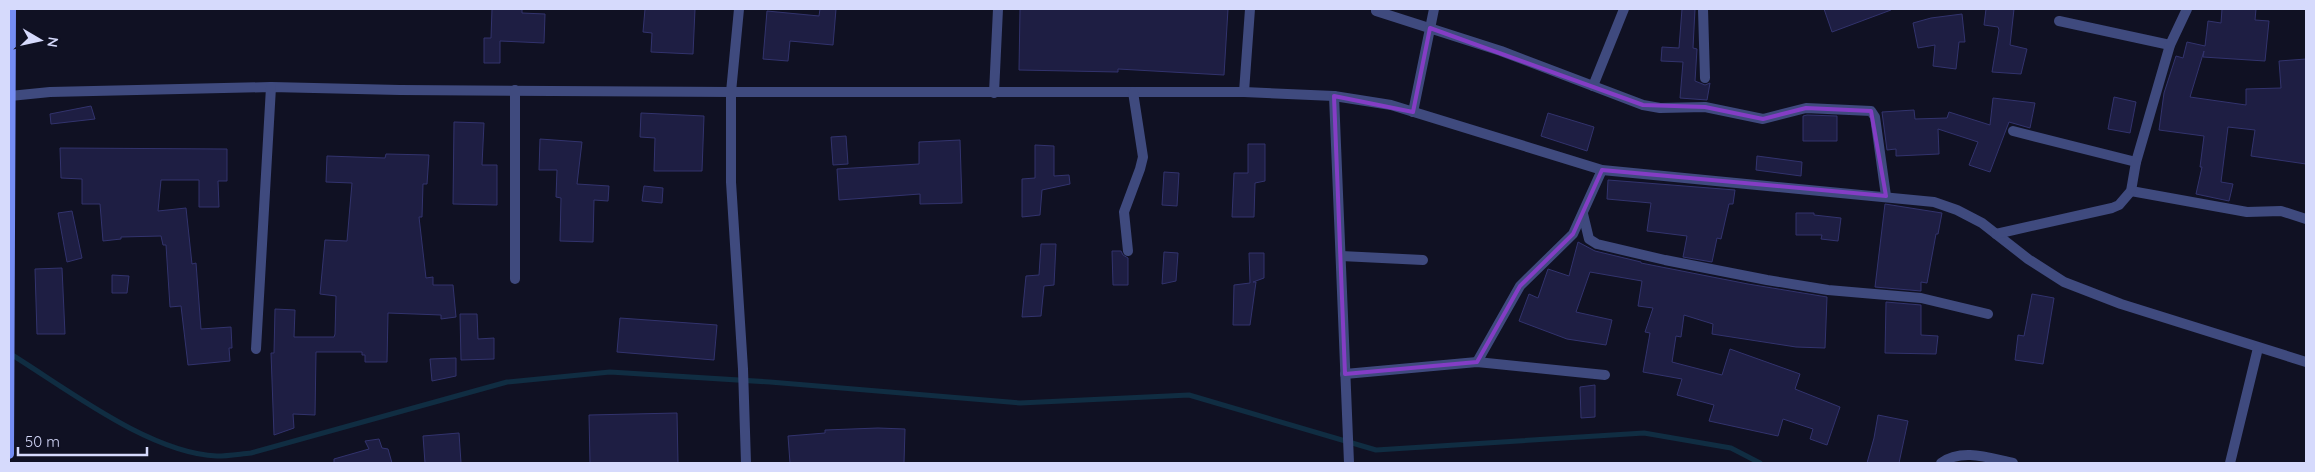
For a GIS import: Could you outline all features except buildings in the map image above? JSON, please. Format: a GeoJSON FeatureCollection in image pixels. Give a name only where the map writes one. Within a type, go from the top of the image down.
{"type":"FeatureCollection","features":[{"type":"Feature","properties":{"kind":"main road"},"geometry":{"type":"LineString","coordinates":[[9,454],[11,9]]}},
{"type":"Feature","properties":{"kind":"street"},"geometry":{"type":"LineString","coordinates":[[739,9],[731,92],[732,182],[743,369],[746,463]]}},
{"type":"Feature","properties":{"kind":"street"},"geometry":{"type":"LineString","coordinates":[[994,93],[998,9]]}},
{"type":"Feature","properties":{"kind":"street"},"geometry":{"type":"LineString","coordinates":[[1244,92],[1250,9]]}},
{"type":"Feature","properties":{"kind":"street"},"geometry":{"type":"LineString","coordinates":[[1413,112],[1434,9]]}},
{"type":"Feature","properties":{"kind":"street"},"geometry":{"type":"LineString","coordinates":[[1703,9],[1705,78]]}},
{"type":"Feature","properties":{"kind":"street"},"geometry":{"type":"LineString","coordinates":[[1996,234],[2112,208],[2119,205],[2131,191],[2136,162],[2170,45],[2187,9]]}},
{"type":"Feature","properties":{"kind":"street"},"geometry":{"type":"LineString","coordinates":[[1593,86],[1624,10]]}},
{"type":"Feature","properties":{"kind":"street"},"geometry":{"type":"LineString","coordinates":[[1376,11],[1502,51],[1643,105],[1660,108],[1705,107],[1763,119],[1806,108],[1871,110],[1875,117],[1886,196]]}},
{"type":"Feature","properties":{"kind":"street"},"geometry":{"type":"LineString","coordinates":[[2059,21],[2170,45]]}},
{"type":"Feature","properties":{"kind":"street"},"geometry":{"type":"LineString","coordinates":[[256,349],[271,87]]}},
{"type":"Feature","properties":{"kind":"street"},"geometry":{"type":"LineString","coordinates":[[10,96],[50,92],[271,87],[731,92],[1244,92],[1334,96],[1391,105],[1602,170],[1934,202],[1958,210],[1982,223],[2028,260],[2064,282],[2121,304],[2306,362]]}},
{"type":"Feature","properties":{"kind":"street"},"geometry":{"type":"LineString","coordinates":[[514,279],[515,90]]}},
{"type":"Feature","properties":{"kind":"street"},"geometry":{"type":"LineString","coordinates":[[1128,251],[1124,212],[1143,156],[1133,92]]}},
{"type":"Feature","properties":{"kind":"street"},"geometry":{"type":"LineString","coordinates":[[1334,96],[1349,463]]}},
{"type":"Feature","properties":{"kind":"street"},"geometry":{"type":"LineString","coordinates":[[2013,130],[2136,162]]}},
{"type":"Feature","properties":{"kind":"street"},"geometry":{"type":"LineString","coordinates":[[1477,362],[1520,286],[1573,234],[1602,170]]}},
{"type":"Feature","properties":{"kind":"street"},"geometry":{"type":"LineString","coordinates":[[2131,191],[2247,212],[2281,211],[2306,219]]}},
{"type":"Feature","properties":{"kind":"street"},"geometry":{"type":"LineString","coordinates":[[1583,214],[1589,239],[1597,244],[1665,260],[1767,280],[1828,290],[1921,298],[1988,314]]}},
{"type":"Feature","properties":{"kind":"street"},"geometry":{"type":"LineString","coordinates":[[1341,256],[1423,260]]}},
{"type":"Feature","properties":{"kind":"street"},"geometry":{"type":"LineString","coordinates":[[2230,463],[2258,348]]}},
{"type":"Feature","properties":{"kind":"street"},"geometry":{"type":"LineString","coordinates":[[1346,374],[1477,362],[1605,375]]}},
{"type":"Feature","properties":{"kind":"street"},"geometry":{"type":"LineString","coordinates":[[1940,463],[1946,459],[1975,454],[2013,463]]}},
{"type":"Feature","properties":{"kind":"highlighted area"},"geometry":{"type":"Polygon","coordinates":[[[1430,28],[1643,105],[1705,107],[1763,119],[1806,108],[1871,111],[1886,196],[1602,170],[1573,234],[1520,286],[1477,362],[1345,374],[1334,96],[1413,112],[1430,28]]]}},
{"type":"Feature","properties":{"kind":"waterway"},"geometry":{"type":"LineString","coordinates":[[9,353],[82,400],[136,431],[164,444],[191,452],[217,456],[251,453],[507,382],[610,372],[770,382],[1020,403],[1189,395],[1376,450],[1644,433],[1731,448],[1760,463]]}}]}
